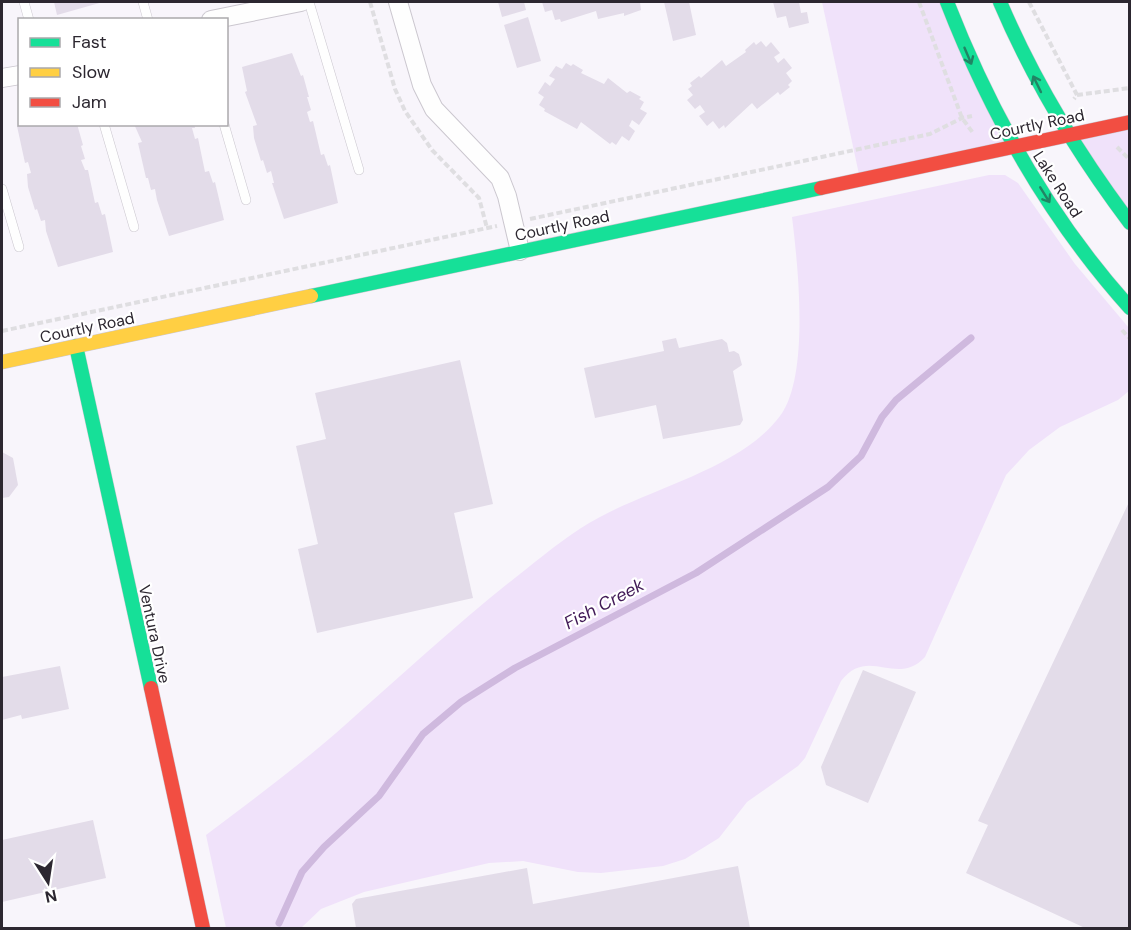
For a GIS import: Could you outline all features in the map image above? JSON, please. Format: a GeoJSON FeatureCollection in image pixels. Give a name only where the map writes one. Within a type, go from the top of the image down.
{"type":"FeatureCollection","features":[{"type":"Feature","properties":{"kind":"street"},"geometry":{"type":"LineString","coordinates":[[219,18],[266,5],[301,2]]}},
{"type":"Feature","properties":{"kind":"street"},"geometry":{"type":"LineString","coordinates":[[398,2],[422,85],[434,110],[500,178],[514,222],[520,251]]}},
{"type":"Feature","properties":{"kind":"street","name":"Lake Road"},"geometry":{"type":"LineString","coordinates":[[947,2],[978,79],[1014,146],[1083,251],[1130,308]]}},
{"type":"Feature","properties":{"kind":"street"},"geometry":{"type":"LineString","coordinates":[[1000,2],[1047,103],[1130,223]]}},
{"type":"Feature","properties":{"kind":"street"},"geometry":{"type":"LineString","coordinates":[[2,78],[18,75]]}},
{"type":"Feature","properties":{"kind":"street","name":"Courtly Road"},"geometry":{"type":"LineString","coordinates":[[2,362],[1130,122]]}},
{"type":"Feature","properties":{"kind":"street","name":"Ventura Drive"},"geometry":{"type":"LineString","coordinates":[[76,346],[204,928]]}},
{"type":"Feature","properties":{"kind":"lane"},"geometry":{"type":"LineString","coordinates":[[24,2],[28,18]]}},
{"type":"Feature","properties":{"kind":"lane"},"geometry":{"type":"LineString","coordinates":[[143,2],[147,18]]}},
{"type":"Feature","properties":{"kind":"lane"},"geometry":{"type":"LineString","coordinates":[[309,2],[359,170]]}},
{"type":"Feature","properties":{"kind":"lane"},"geometry":{"type":"LineString","coordinates":[[105,126],[134,227]]}},
{"type":"Feature","properties":{"kind":"lane"},"geometry":{"type":"LineString","coordinates":[[225,126],[246,200]]}},
{"type":"Feature","properties":{"kind":"lane"},"geometry":{"type":"LineString","coordinates":[[2,189],[20,247]]}},
{"type":"Feature","properties":{"kind":"path"},"geometry":{"type":"LineString","coordinates":[[2,332],[930,134],[962,118],[919,2]]}},
{"type":"Feature","properties":{"kind":"path"},"geometry":{"type":"LineString","coordinates":[[1029,2],[1077,95],[1130,88]]}},
{"type":"Feature","properties":{"kind":"shaded area"},"geometry":{"type":"Polygon","coordinates":[[[822,2],[947,2],[1014,146],[860,179],[822,2]]]}},
{"type":"Feature","properties":{"kind":"shaded area"},"geometry":{"type":"Polygon","coordinates":[[[1129,122],[1129,223],[1068,134],[1129,122]]]}},
{"type":"Feature","properties":{"kind":"shaded area"},"geometry":{"type":"Polygon","coordinates":[[[989,175],[1005,175],[1018,183],[1075,264],[1129,328],[1129,391],[1118,400],[1060,427],[1029,450],[1006,475],[925,657],[904,669],[862,666],[851,671],[841,681],[805,758],[798,766],[747,802],[719,838],[685,859],[663,866],[601,873],[578,872],[523,861],[489,863],[364,892],[321,909],[301,928],[226,928],[206,835],[310,755],[433,646],[561,542],[600,517],[696,474],[744,449],[764,434],[780,416],[789,398],[799,348],[799,291],[792,217],[989,175]]]}},
{"type":"Feature","properties":{"kind":"building"},"geometry":{"type":"Polygon","coordinates":[[[54,2],[103,2],[57,15],[54,2]]]}},
{"type":"Feature","properties":{"kind":"building"},"geometry":{"type":"Polygon","coordinates":[[[498,2],[524,2],[526,10],[502,17],[498,2]]]}},
{"type":"Feature","properties":{"kind":"building"},"geometry":{"type":"Polygon","coordinates":[[[542,2],[640,2],[641,10],[624,16],[624,13],[598,19],[596,11],[561,22],[560,19],[555,20],[552,10],[545,12],[542,2]]]}},
{"type":"Feature","properties":{"kind":"building"},"geometry":{"type":"Polygon","coordinates":[[[664,2],[689,2],[696,35],[673,41],[664,2]]]}},
{"type":"Feature","properties":{"kind":"building"},"geometry":{"type":"Polygon","coordinates":[[[773,2],[799,2],[801,13],[807,12],[809,23],[789,28],[786,16],[777,18],[773,2]]]}},
{"type":"Feature","properties":{"kind":"building"},"geometry":{"type":"Polygon","coordinates":[[[528,17],[541,61],[517,68],[504,25],[528,17]]]}},
{"type":"Feature","properties":{"kind":"building"},"geometry":{"type":"Polygon","coordinates":[[[761,41],[766,47],[771,42],[780,53],[774,57],[778,63],[784,58],[792,68],[786,73],[792,81],[788,85],[790,87],[780,95],[778,92],[757,109],[752,103],[725,128],[724,125],[719,129],[713,121],[707,126],[699,116],[705,112],[700,105],[695,109],[687,100],[693,95],[688,89],[692,86],[690,83],[699,76],[701,78],[722,60],[726,66],[746,52],[745,50],[754,42],[756,45],[761,41]]]}},
{"type":"Feature","properties":{"kind":"building"},"geometry":{"type":"Polygon","coordinates":[[[292,53],[301,76],[303,75],[311,110],[307,112],[310,122],[313,121],[321,155],[324,154],[328,166],[330,165],[338,203],[284,219],[272,183],[274,183],[271,171],[267,173],[254,138],[253,126],[257,125],[245,92],[247,91],[242,67],[292,53]]]}},
{"type":"Feature","properties":{"kind":"building"},"geometry":{"type":"Polygon","coordinates":[[[566,63],[571,66],[573,64],[583,70],[581,73],[604,84],[608,78],[627,93],[630,91],[641,97],[639,99],[644,102],[640,109],[647,113],[639,125],[632,120],[629,126],[635,131],[629,141],[622,136],[616,145],[612,142],[610,144],[581,122],[577,129],[544,111],[545,109],[539,105],[544,97],[538,93],[545,82],[550,86],[555,79],[549,76],[556,66],[562,69],[566,63]]]}},
{"type":"Feature","properties":{"kind":"building"},"geometry":{"type":"Polygon","coordinates":[[[17,126],[78,126],[85,159],[81,160],[85,170],[88,170],[95,203],[98,202],[102,215],[105,214],[113,252],[58,267],[46,231],[45,220],[41,221],[37,209],[35,210],[28,187],[27,174],[31,173],[28,162],[25,163],[17,126]]]}},
{"type":"Feature","properties":{"kind":"building"},"geometry":{"type":"Polygon","coordinates":[[[135,126],[194,126],[195,128],[192,128],[195,139],[198,138],[205,172],[209,171],[213,183],[215,182],[224,220],[169,236],[155,189],[151,190],[148,178],[146,178],[138,143],[142,142],[135,126]]]}},
{"type":"Feature","properties":{"kind":"building"},"geometry":{"type":"Polygon","coordinates":[[[676,338],[679,348],[722,339],[727,343],[729,352],[734,351],[739,354],[742,365],[733,371],[743,420],[740,425],[663,439],[656,405],[595,418],[584,368],[664,351],[662,341],[676,338]]]}},
{"type":"Feature","properties":{"kind":"building"},"geometry":{"type":"Polygon","coordinates":[[[460,360],[493,504],[454,513],[473,598],[317,633],[298,549],[318,544],[296,446],[326,439],[315,393],[460,360]]]}},
{"type":"Feature","properties":{"kind":"building"},"geometry":{"type":"Polygon","coordinates":[[[2,452],[13,458],[18,485],[9,497],[2,498],[2,452]]]}},
{"type":"Feature","properties":{"kind":"building"},"geometry":{"type":"Polygon","coordinates":[[[1130,500],[1130,928],[1085,928],[966,873],[988,825],[978,821],[1130,500]]]}},
{"type":"Feature","properties":{"kind":"building"},"geometry":{"type":"Polygon","coordinates":[[[60,666],[69,709],[22,719],[21,715],[2,720],[2,677],[60,666]]]}},
{"type":"Feature","properties":{"kind":"building"},"geometry":{"type":"Polygon","coordinates":[[[863,670],[916,692],[868,803],[826,785],[821,767],[863,670]]]}},
{"type":"Feature","properties":{"kind":"building"},"geometry":{"type":"Polygon","coordinates":[[[93,820],[106,878],[2,902],[2,840],[93,820]]]}},
{"type":"Feature","properties":{"kind":"building"},"geometry":{"type":"Polygon","coordinates":[[[738,866],[750,928],[356,928],[352,904],[356,899],[527,868],[533,904],[738,866]]]}},
{"type":"Feature","properties":{"kind":"waterway","name":"Fish Creek"},"geometry":{"type":"LineString","coordinates":[[279,923],[302,872],[324,847],[379,796],[423,734],[461,702],[515,668],[696,573],[828,487],[861,456],[882,417],[896,400],[971,338]]}},
{"type":"Feature","properties":{"kind":"traffic: fast"},"geometry":{"type":"LineString","coordinates":[[947,2],[983,85],[1025,164],[1073,238],[1130,308]]}},
{"type":"Feature","properties":{"kind":"traffic: fast"},"geometry":{"type":"LineString","coordinates":[[1000,2],[1027,61],[1058,117],[1130,223]]}},
{"type":"Feature","properties":{"kind":"traffic: fast"},"geometry":{"type":"LineString","coordinates":[[311,296],[821,188]]}},
{"type":"Feature","properties":{"kind":"traffic: fast"},"geometry":{"type":"LineString","coordinates":[[76,346],[151,688]]}},
{"type":"Feature","properties":{"kind":"traffic: slow"},"geometry":{"type":"LineString","coordinates":[[2,362],[311,296]]}},
{"type":"Feature","properties":{"kind":"traffic: jam"},"geometry":{"type":"LineString","coordinates":[[821,188],[1130,122]]}},
{"type":"Feature","properties":{"kind":"traffic: jam"},"geometry":{"type":"LineString","coordinates":[[151,688],[203,928]]}}]}
